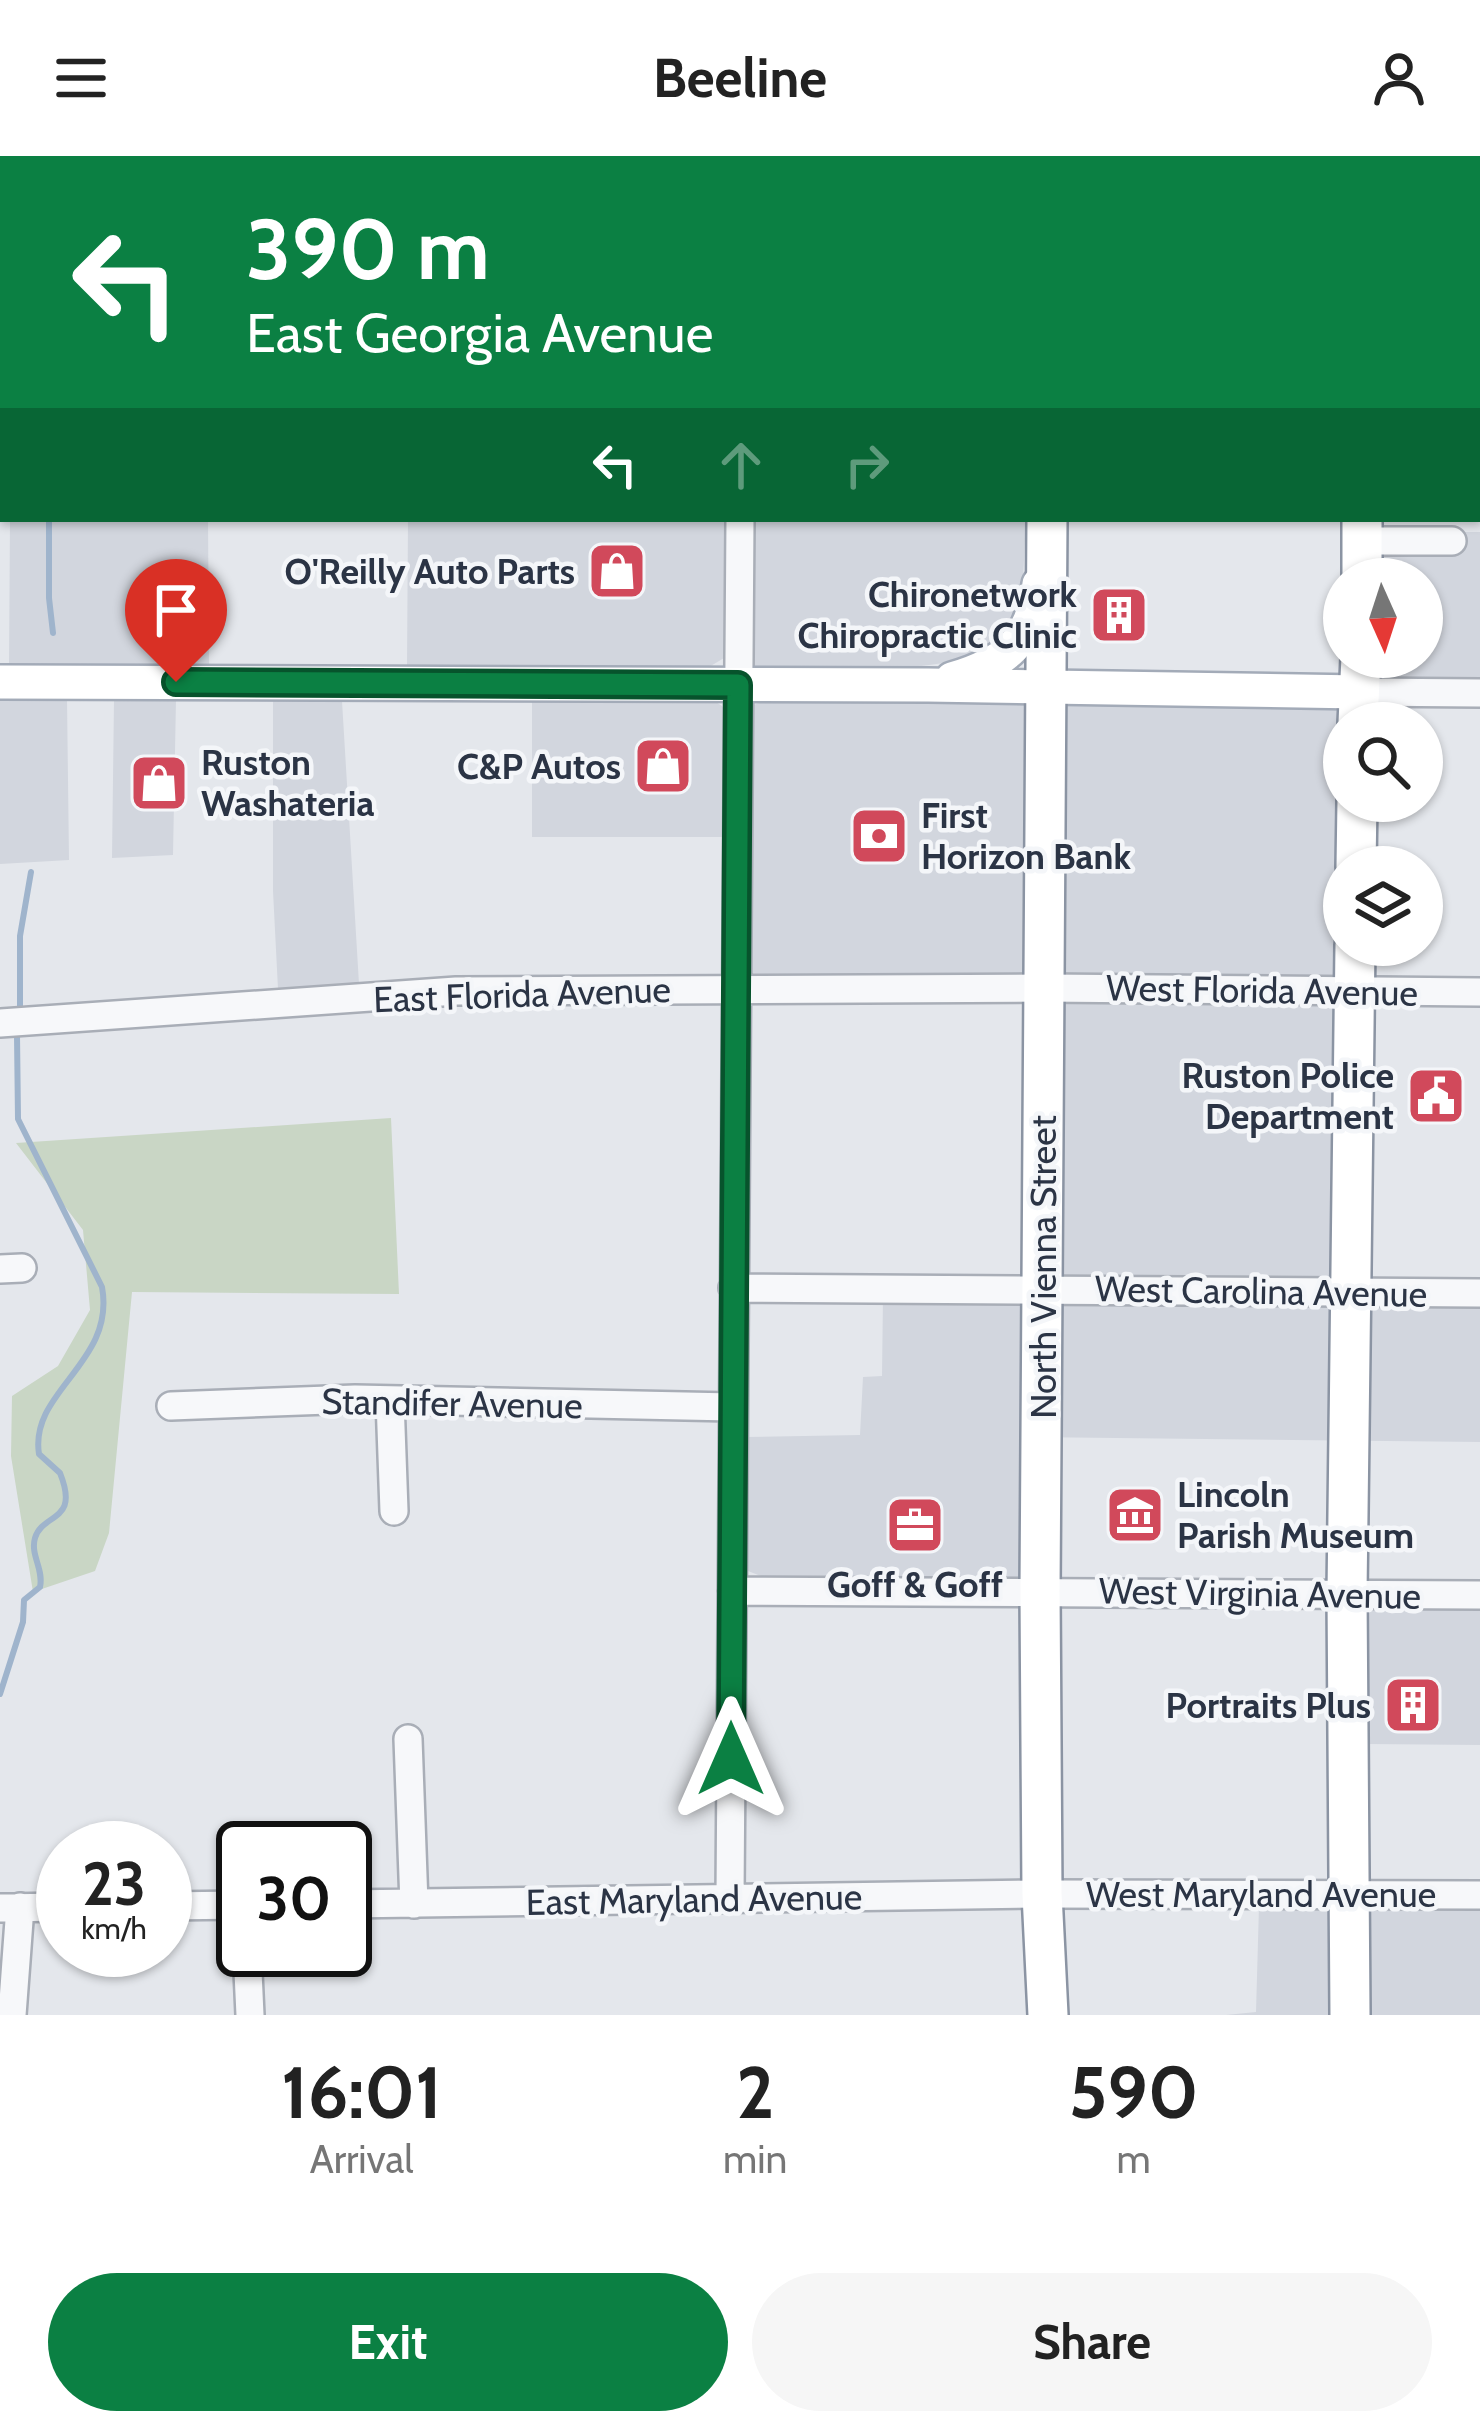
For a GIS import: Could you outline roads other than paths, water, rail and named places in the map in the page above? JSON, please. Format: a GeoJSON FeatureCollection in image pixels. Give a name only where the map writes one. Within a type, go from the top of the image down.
{"type":"FeatureCollection","features":[{"type":"Feature","properties":{"kind":"highway","name":"North Vienna Street"},"geometry":{"type":"LineString","coordinates":[[1047,524],[1040,1591],[1042,1894],[1048,2015]]}},
{"type":"Feature","properties":{"kind":"highway"},"geometry":{"type":"LineString","coordinates":[[1350,2015],[1347,1594],[1355,966]]}},
{"type":"Feature","properties":{"kind":"main road"},"geometry":{"type":"LineString","coordinates":[[928,686],[978,671],[1018,647],[1038,594],[1047,524]]}},
{"type":"Feature","properties":{"kind":"main road"},"geometry":{"type":"LineString","coordinates":[[0,682],[1360,691]]}},
{"type":"Feature","properties":{"kind":"street"},"geometry":{"type":"LineString","coordinates":[[730,1898],[740,522]]}},
{"type":"Feature","properties":{"kind":"street"},"geometry":{"type":"LineString","coordinates":[[1367,537],[1452,542]]}},
{"type":"Feature","properties":{"kind":"street"},"geometry":{"type":"LineString","coordinates":[[1360,691],[1480,693]]}},
{"type":"Feature","properties":{"kind":"street","name":"East Florida Avenue"},"geometry":{"type":"LineString","coordinates":[[0,1023],[456,992],[1045,988]]}},
{"type":"Feature","properties":{"kind":"street","name":"West Florida Avenue"},"geometry":{"type":"LineString","coordinates":[[1045,988],[1480,992]]}},
{"type":"Feature","properties":{"kind":"street","name":"West Carolina Avenue"},"geometry":{"type":"LineString","coordinates":[[733,1288],[1480,1293]]}},
{"type":"Feature","properties":{"kind":"street"},"geometry":{"type":"LineString","coordinates":[[390,1400],[394,1511]]}},
{"type":"Feature","properties":{"kind":"street","name":"Standifer Avenue"},"geometry":{"type":"LineString","coordinates":[[171,1406],[390,1400],[732,1407]]}},
{"type":"Feature","properties":{"kind":"street","name":"West Virginia Avenue"},"geometry":{"type":"LineString","coordinates":[[731,1591],[1480,1595]]}},
{"type":"Feature","properties":{"kind":"street"},"geometry":{"type":"LineString","coordinates":[[408,1739],[414,1904]]}},
{"type":"Feature","properties":{"kind":"street","name":"East Maryland Avenue"},"geometry":{"type":"LineString","coordinates":[[372,1904],[1042,1894]]}},
{"type":"Feature","properties":{"kind":"street","name":"West Maryland Avenue"},"geometry":{"type":"LineString","coordinates":[[1042,1894],[1480,1895]]}},
{"type":"Feature","properties":{"kind":"street"},"geometry":{"type":"LineString","coordinates":[[10,1908],[12,2015]]}},
{"type":"Feature","properties":{"kind":"street"},"geometry":{"type":"LineString","coordinates":[[248,1977],[250,2015]]}},
{"type":"Feature","properties":{"kind":"waterway"},"geometry":{"type":"LineString","coordinates":[[49,522],[53,633]]}},
{"type":"Feature","properties":{"kind":"waterway"},"geometry":{"type":"LineString","coordinates":[[20,1008],[20,936],[31,872]]}},
{"type":"Feature","properties":{"kind":"waterway"},"geometry":{"type":"LineString","coordinates":[[0,1694],[23,1622],[24,1600],[40,1587],[35,1538],[66,1501],[60,1473],[39,1454],[39,1432],[58,1394],[86,1357],[103,1313],[102,1287],[18,1119],[17,1035]]}},
{"type":"Feature","properties":{"kind":"place","name":"O'Reilly Auto Parts"},"geometry":{"type":"Point","coordinates":[617,571]}},
{"type":"Feature","properties":{"kind":"place","name":"Chironetwork Chiropractic Clinic"},"geometry":{"type":"Point","coordinates":[1119,615]}},
{"type":"Feature","properties":{"kind":"place","name":"C&P Autos"},"geometry":{"type":"Point","coordinates":[663,766]}},
{"type":"Feature","properties":{"kind":"place","name":"Ruston Washateria"},"geometry":{"type":"Point","coordinates":[159,783]}},
{"type":"Feature","properties":{"kind":"place","name":"First Horizon Bank"},"geometry":{"type":"Point","coordinates":[879,836]}},
{"type":"Feature","properties":{"kind":"place","name":"Ruston Police Department"},"geometry":{"type":"Point","coordinates":[1436,1096]}},
{"type":"Feature","properties":{"kind":"place","name":"Lincoln Parish Museum"},"geometry":{"type":"Point","coordinates":[1135,1515]}},
{"type":"Feature","properties":{"kind":"place","name":"Goff & Goff"},"geometry":{"type":"Point","coordinates":[915,1525]}},
{"type":"Feature","properties":{"kind":"place","name":"Portraits Plus"},"geometry":{"type":"Point","coordinates":[1413,1705]}}]}
